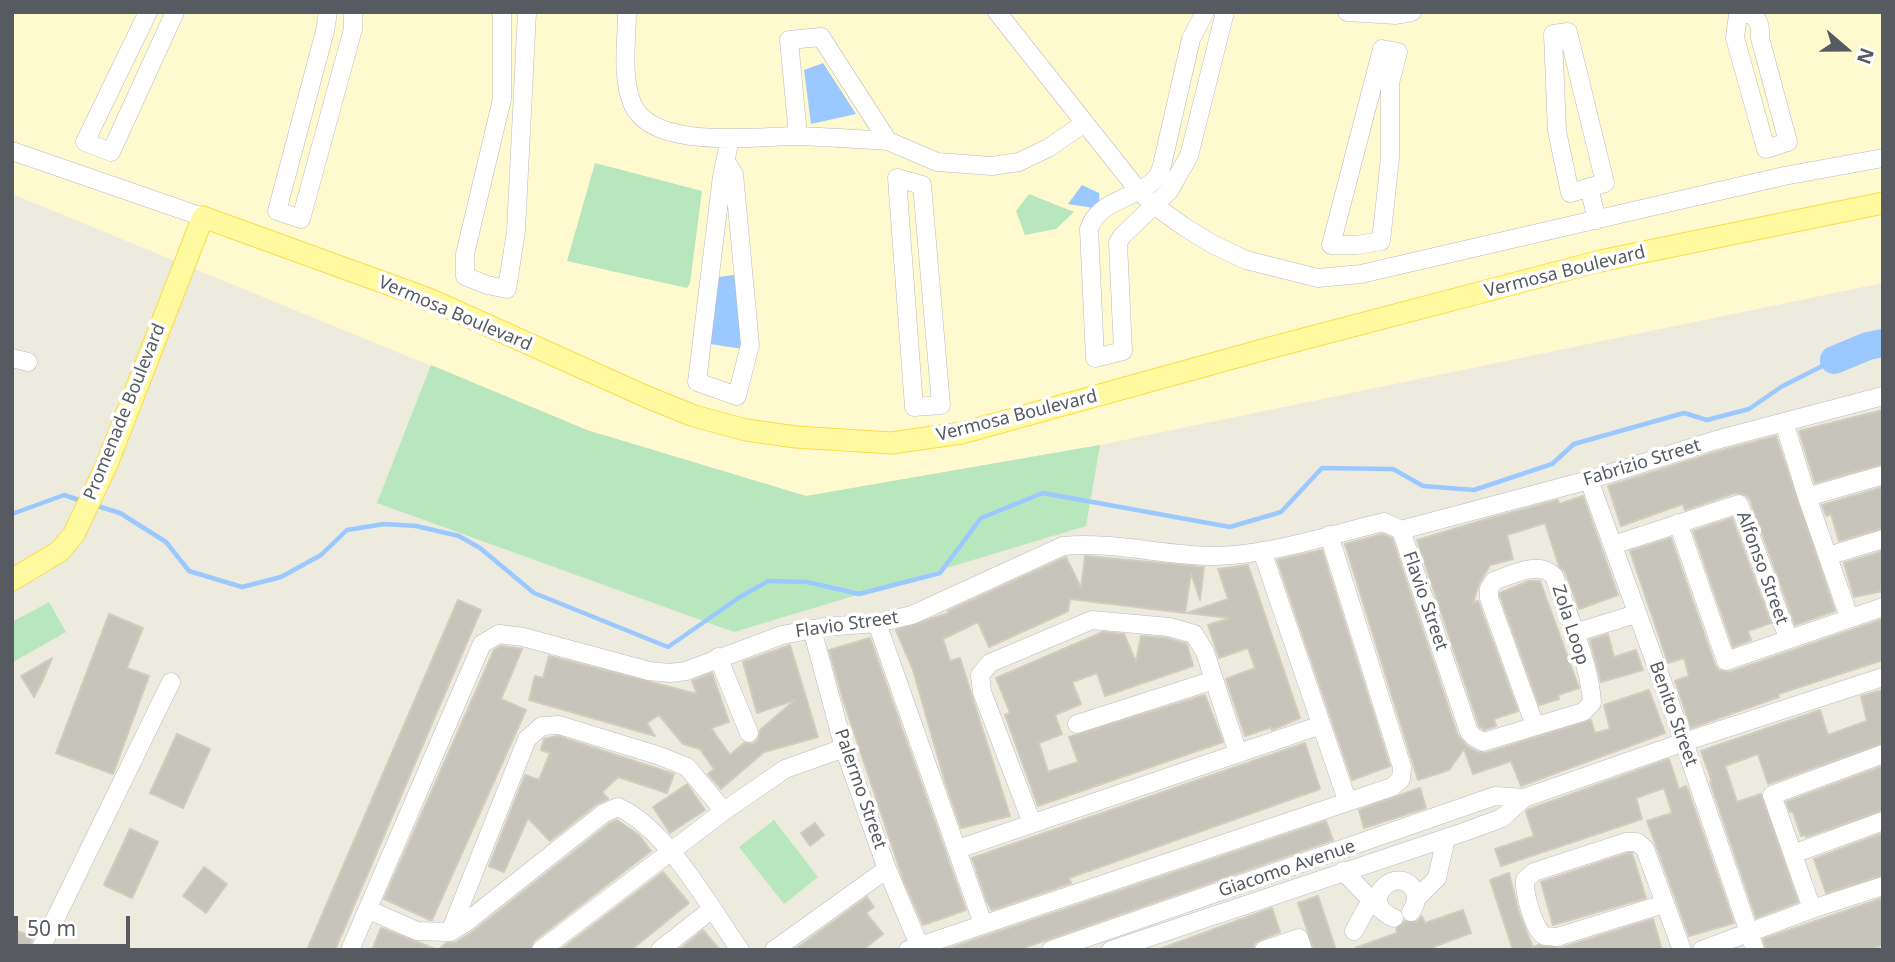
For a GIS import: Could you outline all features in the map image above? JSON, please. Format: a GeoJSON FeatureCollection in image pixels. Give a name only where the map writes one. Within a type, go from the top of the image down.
{"type":"FeatureCollection","features":[{"type":"Feature","properties":{"kind":"main road","name":"Vermosa Boulevard"},"geometry":{"type":"LineString","coordinates":[[203,217],[429,299],[694,416],[747,430],[796,437],[891,443],[962,433],[1600,261],[1883,203]]}},
{"type":"Feature","properties":{"kind":"main road","name":"Promenade Boulevard"},"geometry":{"type":"LineString","coordinates":[[12,580],[60,551],[74,534],[107,464],[203,217]]}},
{"type":"Feature","properties":{"kind":"street"},"geometry":{"type":"LineString","coordinates":[[148,12],[85,142],[110,152],[175,12]]}},
{"type":"Feature","properties":{"kind":"street"},"geometry":{"type":"LineString","coordinates":[[328,12],[277,211],[301,219],[353,29],[353,12]]}},
{"type":"Feature","properties":{"kind":"street"},"geometry":{"type":"LineString","coordinates":[[502,12],[502,99],[465,254],[465,276],[507,289],[516,230],[527,12]]}},
{"type":"Feature","properties":{"kind":"street"},"geometry":{"type":"LineString","coordinates":[[627,12],[627,81],[633,105],[647,122],[673,133],[730,139],[798,136],[888,141],[937,162],[992,166],[1019,162],[1048,148],[1085,123]]}},
{"type":"Feature","properties":{"kind":"street"},"geometry":{"type":"LineString","coordinates":[[997,12],[1138,190],[1154,205],[1212,244],[1246,260],[1318,278],[1361,274],[1783,176],[1883,158]]}},
{"type":"Feature","properties":{"kind":"street"},"geometry":{"type":"LineString","coordinates":[[1205,12],[1191,39],[1158,177],[1099,212],[1091,222],[1089,229],[1096,358],[1123,351],[1118,243],[1169,191],[1189,156],[1225,12]]}},
{"type":"Feature","properties":{"kind":"street"},"geometry":{"type":"LineString","coordinates":[[1347,12],[1396,15],[1412,12]]}},
{"type":"Feature","properties":{"kind":"street"},"geometry":{"type":"LineString","coordinates":[[1742,13],[1753,17],[1760,24],[1760,38],[1788,142],[1778,146],[1766,149],[1735,38],[1738,15],[1742,13]]}},
{"type":"Feature","properties":{"kind":"street"},"geometry":{"type":"LineString","coordinates":[[1568,32],[1605,183],[1589,187],[1570,193],[1557,131],[1553,34],[1568,32]]}},
{"type":"Feature","properties":{"kind":"street"},"geometry":{"type":"LineString","coordinates":[[798,136],[789,40],[821,37],[888,141]]}},
{"type":"Feature","properties":{"kind":"street"},"geometry":{"type":"LineString","coordinates":[[1382,49],[1398,52],[1390,83],[1390,158],[1381,241],[1357,245],[1331,245],[1382,49]]}},
{"type":"Feature","properties":{"kind":"street"},"geometry":{"type":"LineString","coordinates":[[726,162],[734,174],[750,345],[737,396],[696,382],[722,176],[730,139]]}},
{"type":"Feature","properties":{"kind":"street"},"geometry":{"type":"LineString","coordinates":[[1778,146],[1783,176]]}},
{"type":"Feature","properties":{"kind":"street","name":"Vermosa Boulevard"},"geometry":{"type":"LineString","coordinates":[[12,151],[203,217]]}},
{"type":"Feature","properties":{"kind":"street"},"geometry":{"type":"LineString","coordinates":[[911,181],[916,154]]}},
{"type":"Feature","properties":{"kind":"street"},"geometry":{"type":"LineString","coordinates":[[1158,177],[1169,191]]}},
{"type":"Feature","properties":{"kind":"street"},"geometry":{"type":"LineString","coordinates":[[897,178],[911,181],[922,185],[941,405],[914,407],[897,178]]}},
{"type":"Feature","properties":{"kind":"street"},"geometry":{"type":"LineString","coordinates":[[1589,187],[1597,220]]}},
{"type":"Feature","properties":{"kind":"street"},"geometry":{"type":"LineString","coordinates":[[1357,245],[1361,274]]}},
{"type":"Feature","properties":{"kind":"street","name":"Fabrizio Street"},"geometry":{"type":"LineString","coordinates":[[1401,530],[1589,480],[1784,422],[1883,396]]}},
{"type":"Feature","properties":{"kind":"street"},"geometry":{"type":"LineString","coordinates":[[1784,422],[1849,617]]}},
{"type":"Feature","properties":{"kind":"street"},"geometry":{"type":"LineString","coordinates":[[1807,497],[1883,475]]}},
{"type":"Feature","properties":{"kind":"street","name":"Benito Street"},"geometry":{"type":"LineString","coordinates":[[1589,480],[1684,742],[1755,950]]}},
{"type":"Feature","properties":{"kind":"street","name":"Alfonso Street"},"geometry":{"type":"LineString","coordinates":[[1613,545],[1739,504],[1788,638]]}},
{"type":"Feature","properties":{"kind":"street","name":"Flavio Street"},"geometry":{"type":"LineString","coordinates":[[350,950],[482,645],[499,634],[523,637],[649,671],[686,671],[782,635],[812,629],[877,623],[912,614],[1063,547],[1080,545],[1217,556],[1262,551],[1384,522],[1401,530],[1469,732],[1474,737]]}},
{"type":"Feature","properties":{"kind":"street"},"geometry":{"type":"LineString","coordinates":[[1678,523],[1726,661],[1883,607]]}},
{"type":"Feature","properties":{"kind":"street"},"geometry":{"type":"LineString","coordinates":[[917,949],[983,923],[1392,787],[1401,779],[1402,767],[1329,535]]}},
{"type":"Feature","properties":{"kind":"street"},"geometry":{"type":"LineString","coordinates":[[1828,556],[1883,540]]}},
{"type":"Feature","properties":{"kind":"street"},"geometry":{"type":"LineString","coordinates":[[1262,551],[1347,800]]}},
{"type":"Feature","properties":{"kind":"street","name":"Zola Loop"},"geometry":{"type":"LineString","coordinates":[[1474,737],[1483,741],[1535,726],[1583,712],[1592,702],[1574,633],[1554,576],[1548,569],[1537,568],[1494,581],[1489,589],[1489,598],[1535,726]]}},
{"type":"Feature","properties":{"kind":"street"},"geometry":{"type":"LineString","coordinates":[[1574,633],[1636,614]]}},
{"type":"Feature","properties":{"kind":"street"},"geometry":{"type":"LineString","coordinates":[[1032,823],[982,692],[980,675],[990,663],[1092,621],[1169,627],[1194,634],[1205,652],[1238,753]]}},
{"type":"Feature","properties":{"kind":"street"},"geometry":{"type":"LineString","coordinates":[[877,623],[983,923]]}},
{"type":"Feature","properties":{"kind":"street","name":"Palermo Street"},"geometry":{"type":"LineString","coordinates":[[812,629],[844,748],[917,949]]}},
{"type":"Feature","properties":{"kind":"street"},"geometry":{"type":"LineString","coordinates":[[718,657],[749,733]]}},
{"type":"Feature","properties":{"kind":"street","name":"Giacomo Avenue"},"geometry":{"type":"LineString","coordinates":[[1111,950],[1464,832],[1502,818],[1524,798],[1883,677]]}},
{"type":"Feature","properties":{"kind":"street"},"geometry":{"type":"LineString","coordinates":[[1077,724],[1214,680]]}},
{"type":"Feature","properties":{"kind":"street"},"geometry":{"type":"LineString","coordinates":[[40,950],[171,682]]}},
{"type":"Feature","properties":{"kind":"street"},"geometry":{"type":"LineString","coordinates":[[450,932],[527,739],[542,726],[559,725],[687,767],[724,811]]}},
{"type":"Feature","properties":{"kind":"street"},"geometry":{"type":"LineString","coordinates":[[958,849],[1321,725]]}},
{"type":"Feature","properties":{"kind":"street"},"geometry":{"type":"LineString","coordinates":[[541,950],[724,811],[785,769],[844,748]]}},
{"type":"Feature","properties":{"kind":"street"},"geometry":{"type":"LineString","coordinates":[[1812,909],[1772,795],[1883,754]]}},
{"type":"Feature","properties":{"kind":"street","name":"Giacomo Avenue"},"geometry":{"type":"LineString","coordinates":[[1051,950],[1495,796],[1524,798]]}},
{"type":"Feature","properties":{"kind":"street"},"geometry":{"type":"LineString","coordinates":[[369,910],[417,931],[450,932],[604,813],[618,807],[632,813],[672,851],[740,950]]}},
{"type":"Feature","properties":{"kind":"street"},"geometry":{"type":"LineString","coordinates":[[1457,810],[1464,832]]}},
{"type":"Feature","properties":{"kind":"street"},"geometry":{"type":"LineString","coordinates":[[1793,854],[1883,821]]}},
{"type":"Feature","properties":{"kind":"street"},"geometry":{"type":"LineString","coordinates":[[1354,931],[1437,878],[1446,838]]}},
{"type":"Feature","properties":{"kind":"street"},"geometry":{"type":"LineString","coordinates":[[1664,904],[1557,937],[1545,936],[1538,929],[1524,891],[1525,880],[1534,872],[1626,842],[1637,842],[1645,849],[1682,950]]}},
{"type":"Feature","properties":{"kind":"street"},"geometry":{"type":"LineString","coordinates":[[774,950],[887,869]]}},
{"type":"Feature","properties":{"kind":"street"},"geometry":{"type":"LineString","coordinates":[[1343,871],[1395,907]]}},
{"type":"Feature","properties":{"kind":"street"},"geometry":{"type":"LineString","coordinates":[[474,874],[500,893]]}},
{"type":"Feature","properties":{"kind":"street"},"geometry":{"type":"LineString","coordinates":[[1702,950],[1883,886]]}},
{"type":"Feature","properties":{"kind":"street"},"geometry":{"type":"LineString","coordinates":[[660,950],[712,909]]}},
{"type":"Feature","properties":{"kind":"street"},"geometry":{"type":"LineString","coordinates":[[1264,950],[1301,944]]}},
{"type":"Feature","properties":{"kind":"shaded area"},"geometry":{"type":"Polygon","coordinates":[[[12,12],[1883,12],[1883,283],[1100,445],[806,496],[587,430],[12,194],[12,12]]]}},
{"type":"Feature","properties":{"kind":"green space"},"geometry":{"type":"Polygon","coordinates":[[[595,163],[702,191],[690,283],[687,288],[567,261],[595,163]]]}},
{"type":"Feature","properties":{"kind":"green space"},"geometry":{"type":"Polygon","coordinates":[[[1029,194],[1074,212],[1056,229],[1025,235],[1016,211],[1029,194]]]}},
{"type":"Feature","properties":{"kind":"green space"},"geometry":{"type":"Polygon","coordinates":[[[431,365],[587,430],[806,496],[1100,445],[1086,526],[734,632],[377,503],[431,365]]]}},
{"type":"Feature","properties":{"kind":"green space"},"geometry":{"type":"Polygon","coordinates":[[[49,602],[66,632],[13,662],[12,622],[49,602]]]}},
{"type":"Feature","properties":{"kind":"green space"},"geometry":{"type":"Polygon","coordinates":[[[774,820],[818,877],[784,904],[739,847],[774,820]]]}},
{"type":"Feature","properties":{"kind":"water"},"geometry":{"type":"Polygon","coordinates":[[[823,63],[856,114],[811,124],[804,70],[823,63]]]}},
{"type":"Feature","properties":{"kind":"water"},"geometry":{"type":"Polygon","coordinates":[[[1082,185],[1099,193],[1100,209],[1068,204],[1082,185]]]}},
{"type":"Feature","properties":{"kind":"water"},"geometry":{"type":"Polygon","coordinates":[[[741,274],[749,350],[710,344],[719,277],[741,274]]]}},
{"type":"Feature","properties":{"kind":"building"},"geometry":{"type":"Polygon","coordinates":[[[1883,410],[1883,464],[1815,483],[1799,431],[1883,410]]]}},
{"type":"Feature","properties":{"kind":"building"},"geometry":{"type":"Polygon","coordinates":[[[1776,436],[1835,611],[1795,625],[1746,495],[1735,493],[1685,510],[1683,504],[1621,526],[1608,486],[1776,436]]]}},
{"type":"Feature","properties":{"kind":"building"},"geometry":{"type":"Polygon","coordinates":[[[1883,487],[1883,528],[1839,541],[1831,514],[1826,516],[1822,505],[1883,487]]]}},
{"type":"Feature","properties":{"kind":"building"},"geometry":{"type":"Polygon","coordinates":[[[1583,496],[1618,595],[1579,609],[1565,572],[1559,566],[1545,523],[1507,535],[1513,559],[1490,565],[1479,584],[1473,603],[1478,601],[1518,711],[1494,719],[1496,726],[1484,730],[1479,726],[1417,540],[1558,500],[1559,504],[1583,496]]]}},
{"type":"Feature","properties":{"kind":"building"},"geometry":{"type":"Polygon","coordinates":[[[1732,518],[1771,623],[1748,631],[1751,640],[1733,647],[1693,531],[1732,518]]]}},
{"type":"Feature","properties":{"kind":"building"},"geometry":{"type":"Polygon","coordinates":[[[1383,534],[1392,538],[1458,736],[1468,747],[1486,753],[1591,720],[1595,733],[1610,729],[1604,705],[1649,690],[1665,733],[1521,786],[1511,761],[1473,774],[1464,749],[1449,770],[1418,780],[1345,544],[1383,534]]]}},
{"type":"Feature","properties":{"kind":"building"},"geometry":{"type":"Polygon","coordinates":[[[1671,538],[1719,670],[1730,672],[1883,619],[1883,660],[1778,694],[1779,697],[1691,728],[1675,681],[1689,676],[1684,658],[1668,663],[1630,551],[1671,538]]]}},
{"type":"Feature","properties":{"kind":"building"},"geometry":{"type":"Polygon","coordinates":[[[1322,550],[1390,766],[1352,780],[1277,560],[1322,550]]]}},
{"type":"Feature","properties":{"kind":"building"},"geometry":{"type":"Polygon","coordinates":[[[1883,551],[1883,591],[1854,597],[1844,563],[1883,551]]]}},
{"type":"Feature","properties":{"kind":"building"},"geometry":{"type":"Polygon","coordinates":[[[1085,556],[1204,567],[1200,600],[1191,573],[1185,613],[1070,599],[1068,611],[989,647],[978,622],[943,639],[950,661],[960,658],[1010,816],[961,828],[913,670],[896,630],[949,613],[948,611],[1066,557],[1081,588],[1085,556]]]}},
{"type":"Feature","properties":{"kind":"building"},"geometry":{"type":"Polygon","coordinates":[[[1248,565],[1300,718],[1272,730],[1272,727],[1245,736],[1226,679],[1255,668],[1248,648],[1219,658],[1208,625],[1230,618],[1187,613],[1228,599],[1218,569],[1248,565]]]}},
{"type":"Feature","properties":{"kind":"building"},"geometry":{"type":"Polygon","coordinates":[[[1529,581],[1540,581],[1579,688],[1558,695],[1559,699],[1539,705],[1500,596],[1500,593],[1529,581]]]}},
{"type":"Feature","properties":{"kind":"building"},"geometry":{"type":"Polygon","coordinates":[[[458,600],[481,610],[335,950],[307,950],[458,600]]]}},
{"type":"Feature","properties":{"kind":"building"},"geometry":{"type":"Polygon","coordinates":[[[109,614],[143,628],[127,668],[149,676],[113,774],[56,753],[109,614]]]}},
{"type":"Feature","properties":{"kind":"building"},"geometry":{"type":"Polygon","coordinates":[[[1103,632],[1124,634],[1136,662],[1141,636],[1167,638],[1187,644],[1193,666],[1105,696],[1097,673],[1072,682],[1081,704],[1055,715],[1062,734],[1039,743],[1048,772],[1078,762],[1069,737],[1205,695],[1223,742],[1038,806],[1005,715],[1010,713],[996,678],[1103,632]]]}},
{"type":"Feature","properties":{"kind":"building"},"geometry":{"type":"Polygon","coordinates":[[[1608,634],[1614,657],[1636,650],[1643,670],[1601,682],[1590,640],[1608,634]]]}},
{"type":"Feature","properties":{"kind":"building"},"geometry":{"type":"Polygon","coordinates":[[[870,638],[966,910],[923,925],[903,879],[829,650],[870,638]]]}},
{"type":"Feature","properties":{"kind":"building"},"geometry":{"type":"Polygon","coordinates":[[[790,645],[818,737],[764,752],[721,789],[708,774],[714,769],[700,749],[683,744],[659,715],[647,723],[655,736],[529,700],[535,676],[543,678],[549,656],[697,694],[692,681],[712,673],[729,722],[711,728],[730,755],[744,743],[753,744],[758,740],[760,730],[795,700],[757,713],[743,662],[790,645]]]}},
{"type":"Feature","properties":{"kind":"building"},"geometry":{"type":"Polygon","coordinates":[[[501,646],[522,649],[501,699],[526,710],[430,920],[384,899],[494,650],[501,646]]]}},
{"type":"Feature","properties":{"kind":"building"},"geometry":{"type":"Polygon","coordinates":[[[52,658],[42,682],[34,697],[21,676],[52,658]]]}},
{"type":"Feature","properties":{"kind":"building"},"geometry":{"type":"Polygon","coordinates":[[[1883,690],[1883,743],[1768,784],[1758,754],[1725,766],[1737,802],[1761,794],[1798,902],[1756,918],[1701,751],[1820,710],[1828,735],[1867,721],[1861,696],[1883,690]]]}},
{"type":"Feature","properties":{"kind":"building"},"geometry":{"type":"Polygon","coordinates":[[[177,734],[210,749],[183,808],[150,793],[177,734]]]}},
{"type":"Feature","properties":{"kind":"building"},"geometry":{"type":"Polygon","coordinates":[[[558,736],[674,774],[667,793],[618,777],[602,792],[608,799],[597,804],[550,841],[528,818],[504,872],[489,866],[525,775],[539,780],[550,753],[541,750],[544,739],[558,736]]]}},
{"type":"Feature","properties":{"kind":"building"},"geometry":{"type":"Polygon","coordinates":[[[1305,743],[1320,789],[1069,878],[1071,883],[992,910],[987,902],[972,858],[1305,743]]]}},
{"type":"Feature","properties":{"kind":"building"},"geometry":{"type":"Polygon","coordinates":[[[1669,759],[1679,789],[1686,786],[1688,790],[1734,923],[1689,936],[1647,821],[1672,813],[1664,788],[1636,798],[1642,819],[1501,866],[1495,849],[1534,836],[1527,810],[1669,759]]]}},
{"type":"Feature","properties":{"kind":"building"},"geometry":{"type":"Polygon","coordinates":[[[1883,766],[1883,810],[1806,837],[1801,836],[1793,812],[1790,812],[1786,802],[1883,766]]]}},
{"type":"Feature","properties":{"kind":"building"},"geometry":{"type":"Polygon","coordinates":[[[687,784],[705,810],[670,833],[653,807],[687,784]]]}},
{"type":"Feature","properties":{"kind":"building"},"geometry":{"type":"Polygon","coordinates":[[[1420,788],[1426,808],[1364,828],[1359,810],[1420,788]]]}},
{"type":"Feature","properties":{"kind":"building"},"geometry":{"type":"Polygon","coordinates":[[[617,820],[639,835],[651,851],[534,941],[530,950],[438,950],[446,943],[456,942],[472,932],[610,823],[617,820]]]}},
{"type":"Feature","properties":{"kind":"building"},"geometry":{"type":"Polygon","coordinates":[[[1326,821],[1333,840],[1035,944],[1017,950],[944,950],[1326,821]]]}},
{"type":"Feature","properties":{"kind":"building"},"geometry":{"type":"Polygon","coordinates":[[[815,823],[824,835],[810,846],[801,833],[815,823]]]}},
{"type":"Feature","properties":{"kind":"building"},"geometry":{"type":"Polygon","coordinates":[[[130,829],[158,842],[132,898],[104,885],[130,829]]]}},
{"type":"Feature","properties":{"kind":"building"},"geometry":{"type":"Polygon","coordinates":[[[1883,833],[1883,875],[1826,893],[1814,859],[1883,833]]]}},
{"type":"Feature","properties":{"kind":"building"},"geometry":{"type":"Polygon","coordinates":[[[1632,853],[1646,898],[1553,925],[1541,882],[1632,853]]]}},
{"type":"Feature","properties":{"kind":"building"},"geometry":{"type":"Polygon","coordinates":[[[204,867],[227,884],[206,913],[183,896],[204,867]]]}},
{"type":"Feature","properties":{"kind":"building"},"geometry":{"type":"Polygon","coordinates":[[[663,872],[689,903],[631,950],[560,950],[663,872]]]}},
{"type":"Feature","properties":{"kind":"building"},"geometry":{"type":"Polygon","coordinates":[[[1509,873],[1519,913],[1533,947],[1539,945],[1560,948],[1653,919],[1662,950],[1513,950],[1490,880],[1509,873]]]}},
{"type":"Feature","properties":{"kind":"building"},"geometry":{"type":"Polygon","coordinates":[[[1318,896],[1336,950],[1314,950],[1298,903],[1318,896]]]}},
{"type":"Feature","properties":{"kind":"building"},"geometry":{"type":"Polygon","coordinates":[[[867,897],[874,907],[866,913],[883,934],[863,950],[794,950],[867,897]]]}},
{"type":"Feature","properties":{"kind":"building"},"geometry":{"type":"Polygon","coordinates":[[[1883,898],[1883,945],[1869,950],[1766,950],[1763,939],[1883,898]]]}},
{"type":"Feature","properties":{"kind":"building"},"geometry":{"type":"Polygon","coordinates":[[[1272,908],[1280,932],[1255,943],[1253,950],[1157,950],[1272,908]]]}},
{"type":"Feature","properties":{"kind":"building"},"geometry":{"type":"Polygon","coordinates":[[[1463,910],[1471,933],[1433,947],[1434,950],[1355,950],[1397,933],[1396,929],[1405,921],[1416,922],[1422,916],[1425,923],[1463,910]]]}},
{"type":"Feature","properties":{"kind":"building"},"geometry":{"type":"Polygon","coordinates":[[[381,928],[438,950],[372,950],[381,928]]]}},
{"type":"Feature","properties":{"kind":"building"},"geometry":{"type":"Polygon","coordinates":[[[12,929],[33,937],[29,950],[12,950],[12,929]]]}},
{"type":"Feature","properties":{"kind":"building"},"geometry":{"type":"Polygon","coordinates":[[[703,930],[720,950],[679,950],[703,930]]]}},
{"type":"Feature","properties":{"kind":"waterway"},"geometry":{"type":"LineString","coordinates":[[1834,360],[1883,343]]}},
{"type":"Feature","properties":{"kind":"waterway"},"geometry":{"type":"LineString","coordinates":[[94,505],[120,513],[166,542],[189,571],[242,587],[281,577],[321,555],[347,530],[384,524],[416,526],[459,536],[480,548],[534,593],[668,647],[768,581],[807,582],[859,594],[940,573],[981,518],[1043,493],[1230,527],[1281,512],[1322,468],[1393,469],[1423,486],[1474,490],[1552,464],[1574,444],[1684,413],[1707,420],[1749,409],[1781,387],[1834,360]]}},
{"type":"Feature","properties":{"kind":"waterway"},"geometry":{"type":"LineString","coordinates":[[12,514],[64,495],[82,501]]}}]}
